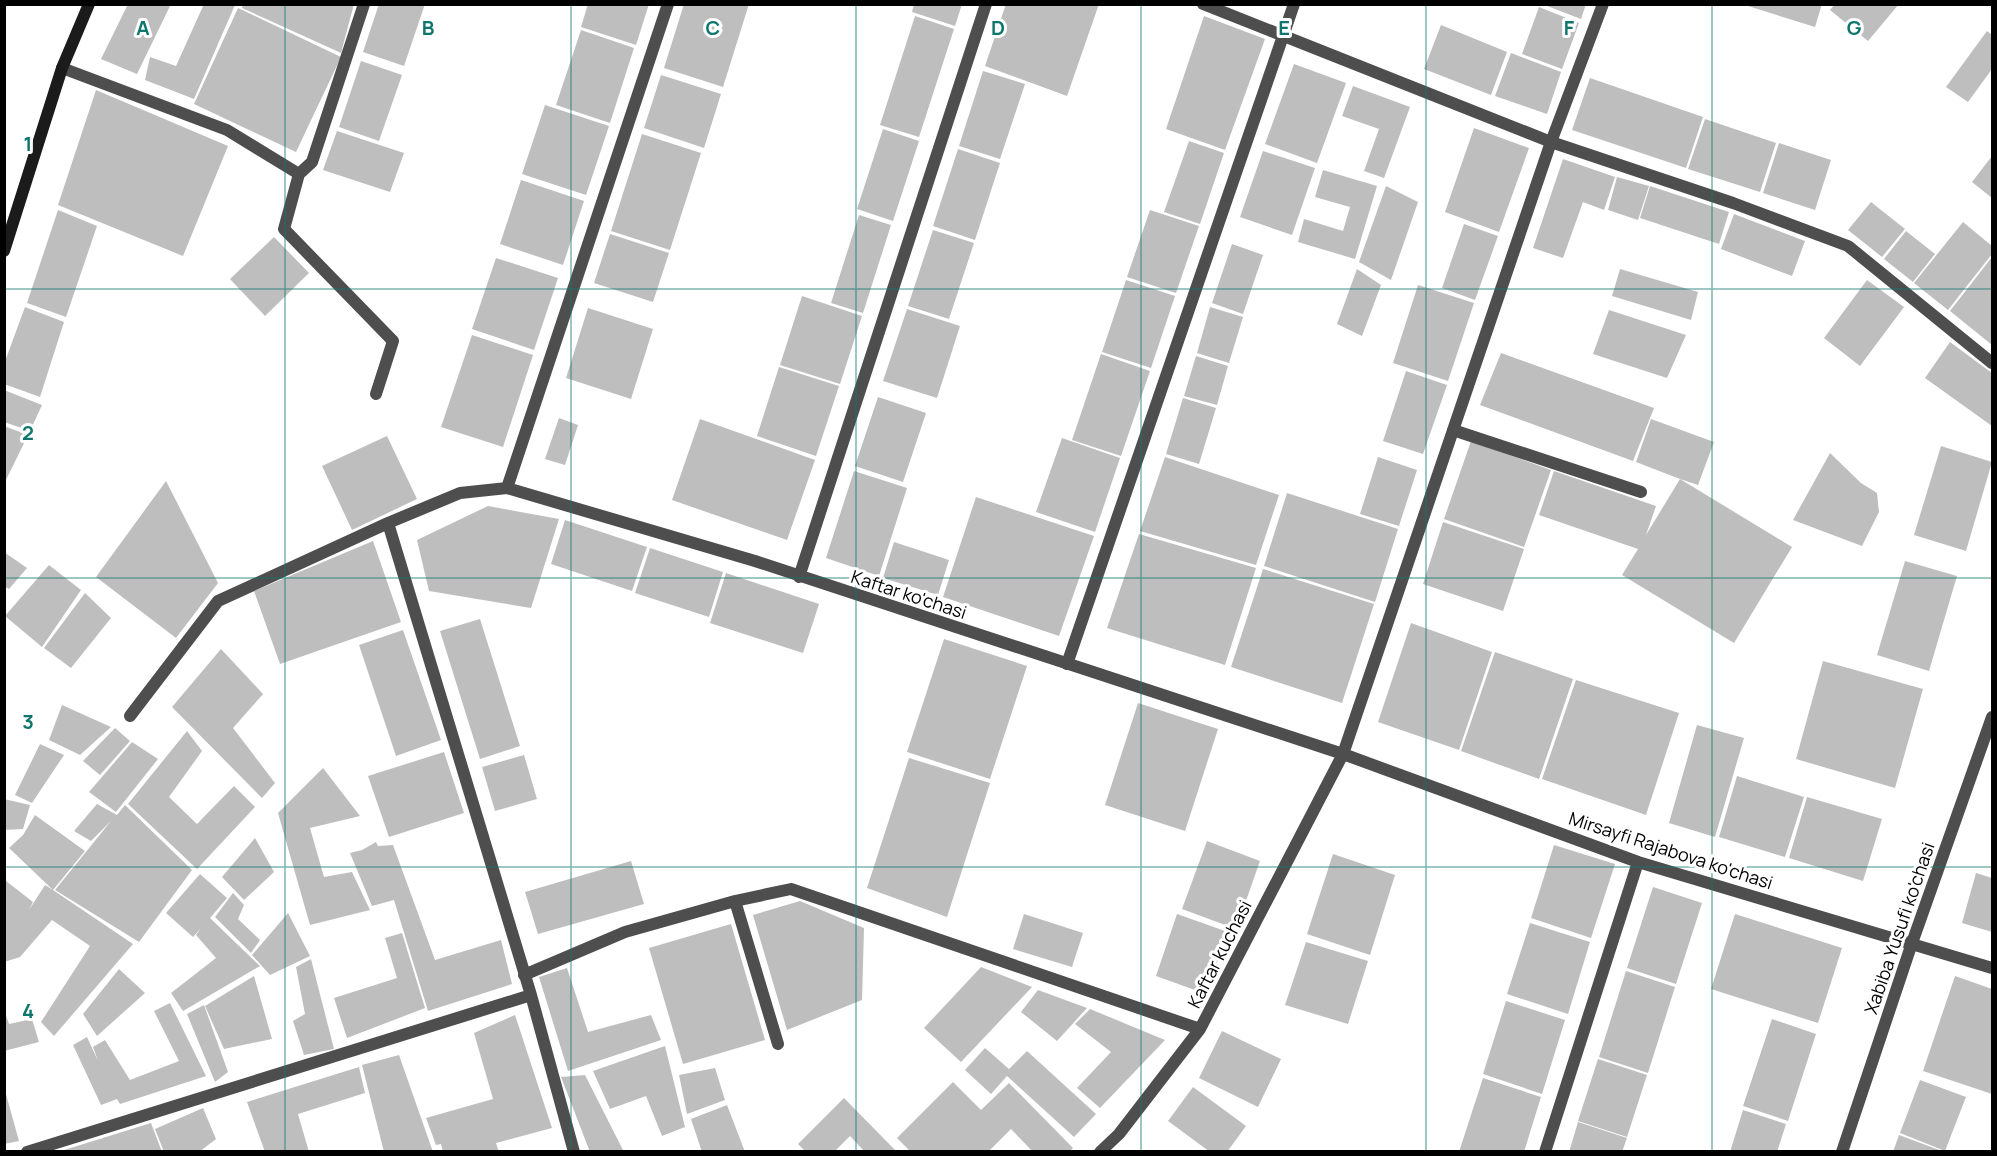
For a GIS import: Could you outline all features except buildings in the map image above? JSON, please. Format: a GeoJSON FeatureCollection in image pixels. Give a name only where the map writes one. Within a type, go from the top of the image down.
{"type":"FeatureCollection","features":[{"type":"Feature","properties":{"kind":"street"},"geometry":{"type":"LineString","coordinates":[[4,251],[62,68],[89,4]]}},
{"type":"Feature","properties":{"kind":"street"},"geometry":{"type":"LineString","coordinates":[[364,4],[312,162],[300,174],[284,229],[393,341],[376,394]]}},
{"type":"Feature","properties":{"kind":"street"},"geometry":{"type":"LineString","coordinates":[[507,488],[668,4]]}},
{"type":"Feature","properties":{"kind":"street"},"geometry":{"type":"LineString","coordinates":[[800,577],[986,4]]}},
{"type":"Feature","properties":{"kind":"street"},"geometry":{"type":"LineString","coordinates":[[1203,4],[1551,142],[1733,203],[1848,246],[1992,363]]}},
{"type":"Feature","properties":{"kind":"street"},"geometry":{"type":"LineString","coordinates":[[1067,664],[1294,4]]}},
{"type":"Feature","properties":{"kind":"street","name":"Kaftar kuchasi"},"geometry":{"type":"LineString","coordinates":[[1100,1152],[1119,1134],[1200,1029],[1343,754],[1551,142],[1603,4]]}},
{"type":"Feature","properties":{"kind":"street"},"geometry":{"type":"LineString","coordinates":[[62,68],[227,130],[300,174]]}},
{"type":"Feature","properties":{"kind":"street"},"geometry":{"type":"LineString","coordinates":[[1453,430],[1641,492]]}},
{"type":"Feature","properties":{"kind":"street","name":"Kaftar ko'chasi"},"geometry":{"type":"LineString","coordinates":[[130,716],[218,601],[388,523],[460,493],[507,488],[755,561],[1343,754]]}},
{"type":"Feature","properties":{"kind":"street"},"geometry":{"type":"LineString","coordinates":[[388,523],[531,995],[574,1152]]}},
{"type":"Feature","properties":{"kind":"street","name":"Xabiba Yusufi ko'chasi"},"geometry":{"type":"LineString","coordinates":[[1842,1152],[1912,943],[1992,717]]}},
{"type":"Feature","properties":{"kind":"street","name":"Mirsayfi Rajabova ko'chasi"},"geometry":{"type":"LineString","coordinates":[[1343,754],[1638,862],[1992,968]]}},
{"type":"Feature","properties":{"kind":"street"},"geometry":{"type":"LineString","coordinates":[[1545,1152],[1638,862]]}},
{"type":"Feature","properties":{"kind":"street"},"geometry":{"type":"LineString","coordinates":[[524,975],[625,932],[735,901],[791,889],[1200,1029]]}},
{"type":"Feature","properties":{"kind":"street"},"geometry":{"type":"LineString","coordinates":[[735,901],[778,1044]]}},
{"type":"Feature","properties":{"kind":"street"},"geometry":{"type":"LineString","coordinates":[[27,1152],[531,995]]}}]}
